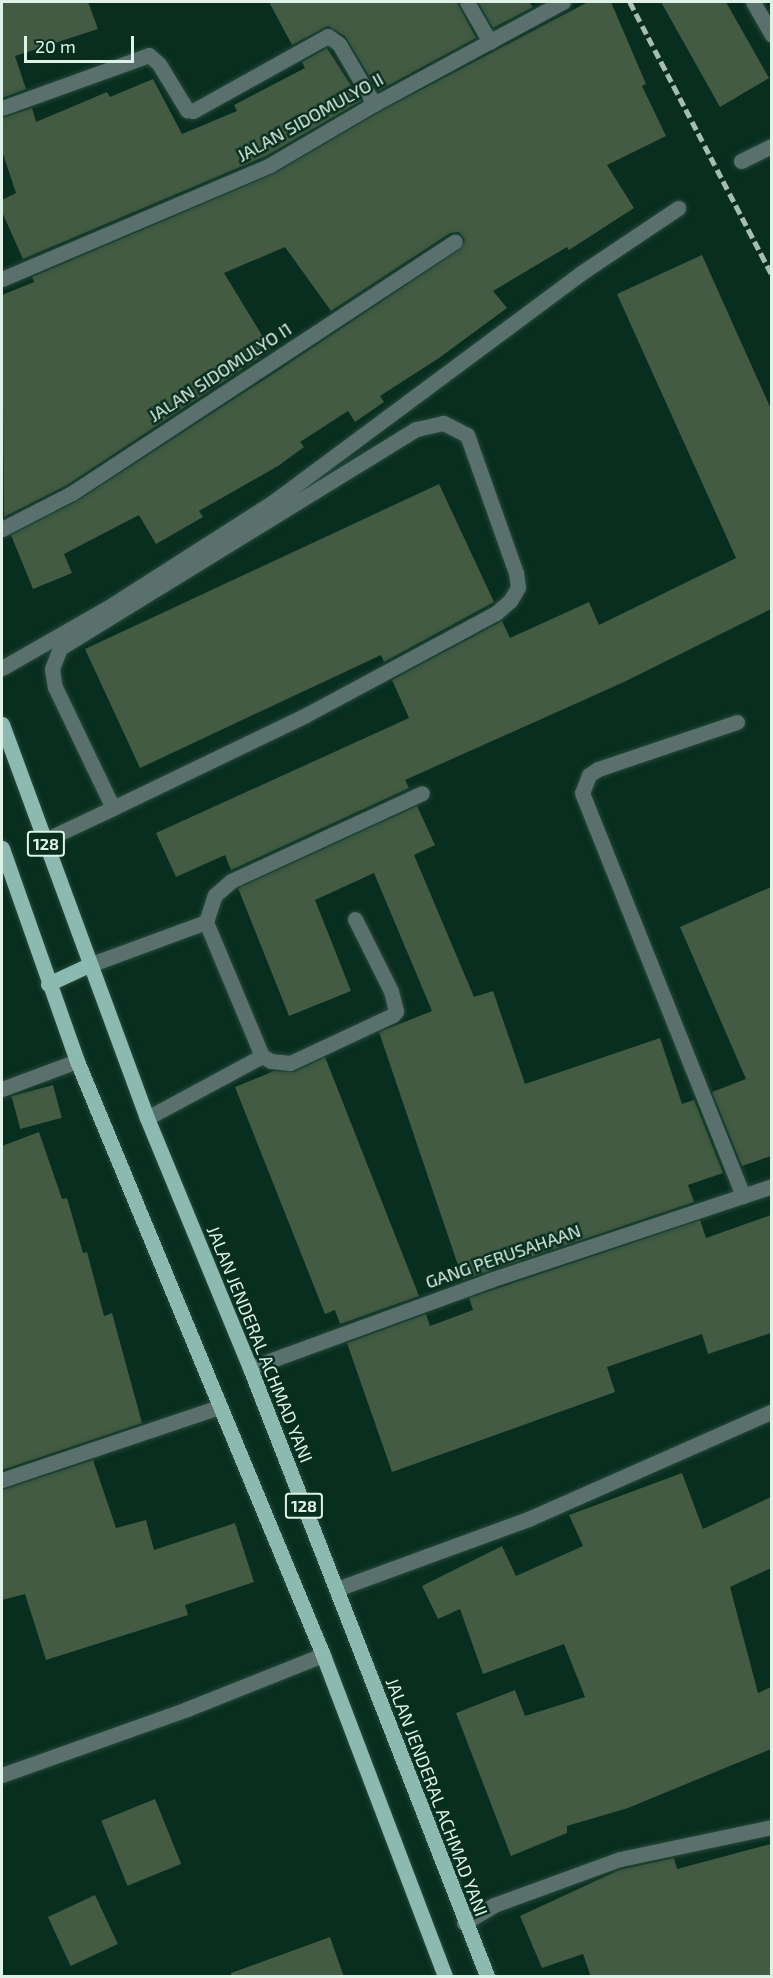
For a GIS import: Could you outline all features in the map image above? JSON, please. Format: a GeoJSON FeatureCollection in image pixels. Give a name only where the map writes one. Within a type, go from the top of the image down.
{"type":"FeatureCollection","features":[{"type":"Feature","properties":{"kind":"main road","name":"JALAN JENDERAL ACHMAD YANI"},"geometry":{"type":"LineString","coordinates":[[2,724],[147,1118],[250,1368],[464,1923],[487,1977]]}},
{"type":"Feature","properties":{"kind":"main road","name":"128"},"geometry":{"type":"LineString","coordinates":[[2,848],[48,984],[77,1060],[323,1654],[445,1977]]}},
{"type":"Feature","properties":{"kind":"main road"},"geometry":{"type":"LineString","coordinates":[[48,984],[89,965]]}},
{"type":"Feature","properties":{"kind":"street"},"geometry":{"type":"LineString","coordinates":[[467,2],[490,42]]}},
{"type":"Feature","properties":{"kind":"street","name":"JALAN SIDOMULYO II"},"geometry":{"type":"LineString","coordinates":[[2,279],[270,165],[374,104],[563,2]]}},
{"type":"Feature","properties":{"kind":"street"},"geometry":{"type":"LineString","coordinates":[[753,2],[771,35]]}},
{"type":"Feature","properties":{"kind":"street"},"geometry":{"type":"LineString","coordinates":[[2,108],[149,55],[159,64],[187,110],[193,111],[328,36],[339,44],[374,104]]}},
{"type":"Feature","properties":{"kind":"street"},"geometry":{"type":"LineString","coordinates":[[741,161],[771,146]]}},
{"type":"Feature","properties":{"kind":"street"},"geometry":{"type":"LineString","coordinates":[[2,668],[112,605],[273,502],[572,280],[678,208]]}},
{"type":"Feature","properties":{"kind":"street","name":"JALAN SIDOMULYO I1"},"geometry":{"type":"LineString","coordinates":[[2,529],[72,493],[455,241]]}},
{"type":"Feature","properties":{"kind":"street"},"geometry":{"type":"LineString","coordinates":[[45,840],[113,808],[304,716],[496,613],[510,601],[518,587],[516,573],[467,435],[443,423],[416,429],[60,648],[52,669],[55,687],[113,808]]}},
{"type":"Feature","properties":{"kind":"street"},"geometry":{"type":"LineString","coordinates":[[737,722],[598,770],[589,775],[582,793],[743,1196]]}},
{"type":"Feature","properties":{"kind":"street"},"geometry":{"type":"LineString","coordinates":[[355,919],[391,991],[396,1011],[393,1015],[290,1063],[270,1061],[262,1056],[206,922],[215,895],[231,881],[422,793]]}},
{"type":"Feature","properties":{"kind":"street"},"geometry":{"type":"LineString","coordinates":[[89,965],[206,922]]}},
{"type":"Feature","properties":{"kind":"street"},"geometry":{"type":"LineString","coordinates":[[147,1118],[262,1056]]}},
{"type":"Feature","properties":{"kind":"street"},"geometry":{"type":"LineString","coordinates":[[2,1089],[77,1060]]}},
{"type":"Feature","properties":{"kind":"street","name":"GANG PERUSAHAAN"},"geometry":{"type":"LineString","coordinates":[[250,1368],[490,1280],[771,1186]]}},
{"type":"Feature","properties":{"kind":"street"},"geometry":{"type":"LineString","coordinates":[[2,1480],[219,1407]]}},
{"type":"Feature","properties":{"kind":"street"},"geometry":{"type":"LineString","coordinates":[[337,1589],[528,1519],[771,1412]]}},
{"type":"Feature","properties":{"kind":"street"},"geometry":{"type":"LineString","coordinates":[[2,1775],[188,1709],[323,1654]]}},
{"type":"Feature","properties":{"kind":"street"},"geometry":{"type":"LineString","coordinates":[[464,1923],[494,1905],[620,1859],[771,1827]]}},
{"type":"Feature","properties":{"kind":"building"},"geometry":{"type":"Polygon","coordinates":[[[2,2],[88,2],[98,29],[15,56],[26,89],[2,98],[2,2]]]}},
{"type":"Feature","properties":{"kind":"building"},"geometry":{"type":"Polygon","coordinates":[[[269,2],[457,2],[476,38],[378,91],[345,36],[328,26],[292,45],[269,2]]]}},
{"type":"Feature","properties":{"kind":"building"},"geometry":{"type":"Polygon","coordinates":[[[478,2],[529,2],[533,7],[493,28],[478,2]]]}},
{"type":"Feature","properties":{"kind":"building"},"geometry":{"type":"Polygon","coordinates":[[[588,2],[611,2],[646,84],[642,86],[666,136],[607,165],[634,208],[569,250],[567,247],[493,291],[507,308],[439,358],[380,396],[384,402],[355,422],[348,411],[300,442],[304,447],[278,466],[199,511],[203,517],[156,544],[139,515],[64,554],[72,573],[33,589],[11,535],[77,501],[282,368],[460,249],[465,240],[459,232],[450,233],[331,311],[285,247],[224,273],[271,350],[67,485],[4,517],[2,295],[34,282],[32,277],[275,173],[379,112],[588,2]]]}},
{"type":"Feature","properties":{"kind":"building"},"geometry":{"type":"Polygon","coordinates":[[[661,2],[726,2],[769,78],[720,107],[661,2]]]}},
{"type":"Feature","properties":{"kind":"building"},"geometry":{"type":"Polygon","coordinates":[[[327,48],[361,101],[266,156],[23,259],[2,212],[2,200],[16,193],[2,151],[2,118],[32,108],[36,122],[107,92],[110,97],[153,79],[182,134],[237,111],[234,105],[305,68],[302,62],[327,48]]]}},
{"type":"Feature","properties":{"kind":"building"},"geometry":{"type":"Polygon","coordinates":[[[702,255],[771,409],[771,609],[624,682],[405,780],[409,788],[231,870],[225,855],[176,877],[156,833],[409,718],[392,680],[502,621],[510,638],[589,602],[599,625],[736,558],[617,294],[702,255]]]}},
{"type":"Feature","properties":{"kind":"building"},"geometry":{"type":"Polygon","coordinates":[[[439,484],[494,602],[384,662],[381,655],[140,768],[85,649],[439,484]]]}},
{"type":"Feature","properties":{"kind":"building"},"geometry":{"type":"Polygon","coordinates":[[[417,806],[435,845],[414,855],[474,997],[493,991],[525,1084],[660,1038],[682,1104],[694,1100],[723,1173],[688,1185],[694,1202],[463,1280],[379,1032],[432,1011],[374,873],[315,900],[351,991],[289,1016],[238,888],[417,806]]]}},
{"type":"Feature","properties":{"kind":"building"},"geometry":{"type":"Polygon","coordinates":[[[771,887],[771,1156],[742,1166],[712,1092],[746,1079],[680,927],[771,887]]]}},
{"type":"Feature","properties":{"kind":"building"},"geometry":{"type":"Polygon","coordinates":[[[325,1057],[419,1296],[340,1324],[335,1310],[325,1314],[235,1087],[274,1071],[294,1072],[325,1057]]]}},
{"type":"Feature","properties":{"kind":"building"},"geometry":{"type":"Polygon","coordinates":[[[53,1085],[62,1118],[20,1129],[11,1096],[53,1085]]]}},
{"type":"Feature","properties":{"kind":"building"},"geometry":{"type":"Polygon","coordinates":[[[39,1132],[62,1199],[67,1198],[83,1253],[87,1252],[104,1316],[112,1313],[142,1423],[2,1470],[2,1146],[39,1132]]]}},
{"type":"Feature","properties":{"kind":"building"},"geometry":{"type":"Polygon","coordinates":[[[771,1215],[771,1333],[708,1354],[702,1334],[607,1367],[615,1392],[392,1472],[347,1343],[426,1314],[430,1326],[473,1310],[469,1298],[700,1220],[706,1238],[771,1215]]]}},
{"type":"Feature","properties":{"kind":"building"},"geometry":{"type":"Polygon","coordinates":[[[93,1460],[116,1528],[146,1520],[154,1550],[235,1523],[254,1582],[185,1605],[188,1615],[46,1660],[25,1594],[2,1600],[2,1490],[93,1460]]]}},
{"type":"Feature","properties":{"kind":"building"},"geometry":{"type":"Polygon","coordinates":[[[682,1473],[703,1529],[771,1497],[771,1568],[730,1587],[758,1693],[771,1687],[771,1749],[628,1808],[567,1826],[567,1833],[511,1856],[456,1713],[515,1690],[525,1716],[585,1697],[564,1644],[483,1674],[460,1609],[438,1619],[422,1586],[502,1546],[516,1576],[583,1546],[569,1515],[682,1473]]]}},
{"type":"Feature","properties":{"kind":"building"},"geometry":{"type":"Polygon","coordinates":[[[155,1799],[181,1864],[127,1886],[101,1821],[155,1799]]]}},
{"type":"Feature","properties":{"kind":"building"},"geometry":{"type":"Polygon","coordinates":[[[771,1844],[771,1977],[591,1977],[583,1954],[542,1968],[520,1916],[619,1870],[674,1858],[677,1869],[771,1844]]]}},
{"type":"Feature","properties":{"kind":"building"},"geometry":{"type":"Polygon","coordinates":[[[95,1895],[118,1944],[71,1966],[48,1917],[95,1895]]]}},
{"type":"Feature","properties":{"kind":"building"},"geometry":{"type":"Polygon","coordinates":[[[330,1937],[344,1977],[232,1977],[231,1973],[330,1937]]]}},
{"type":"Feature","properties":{"kind":"railway"},"geometry":{"type":"LineString","coordinates":[[630,2],[772,275]]}}]}
